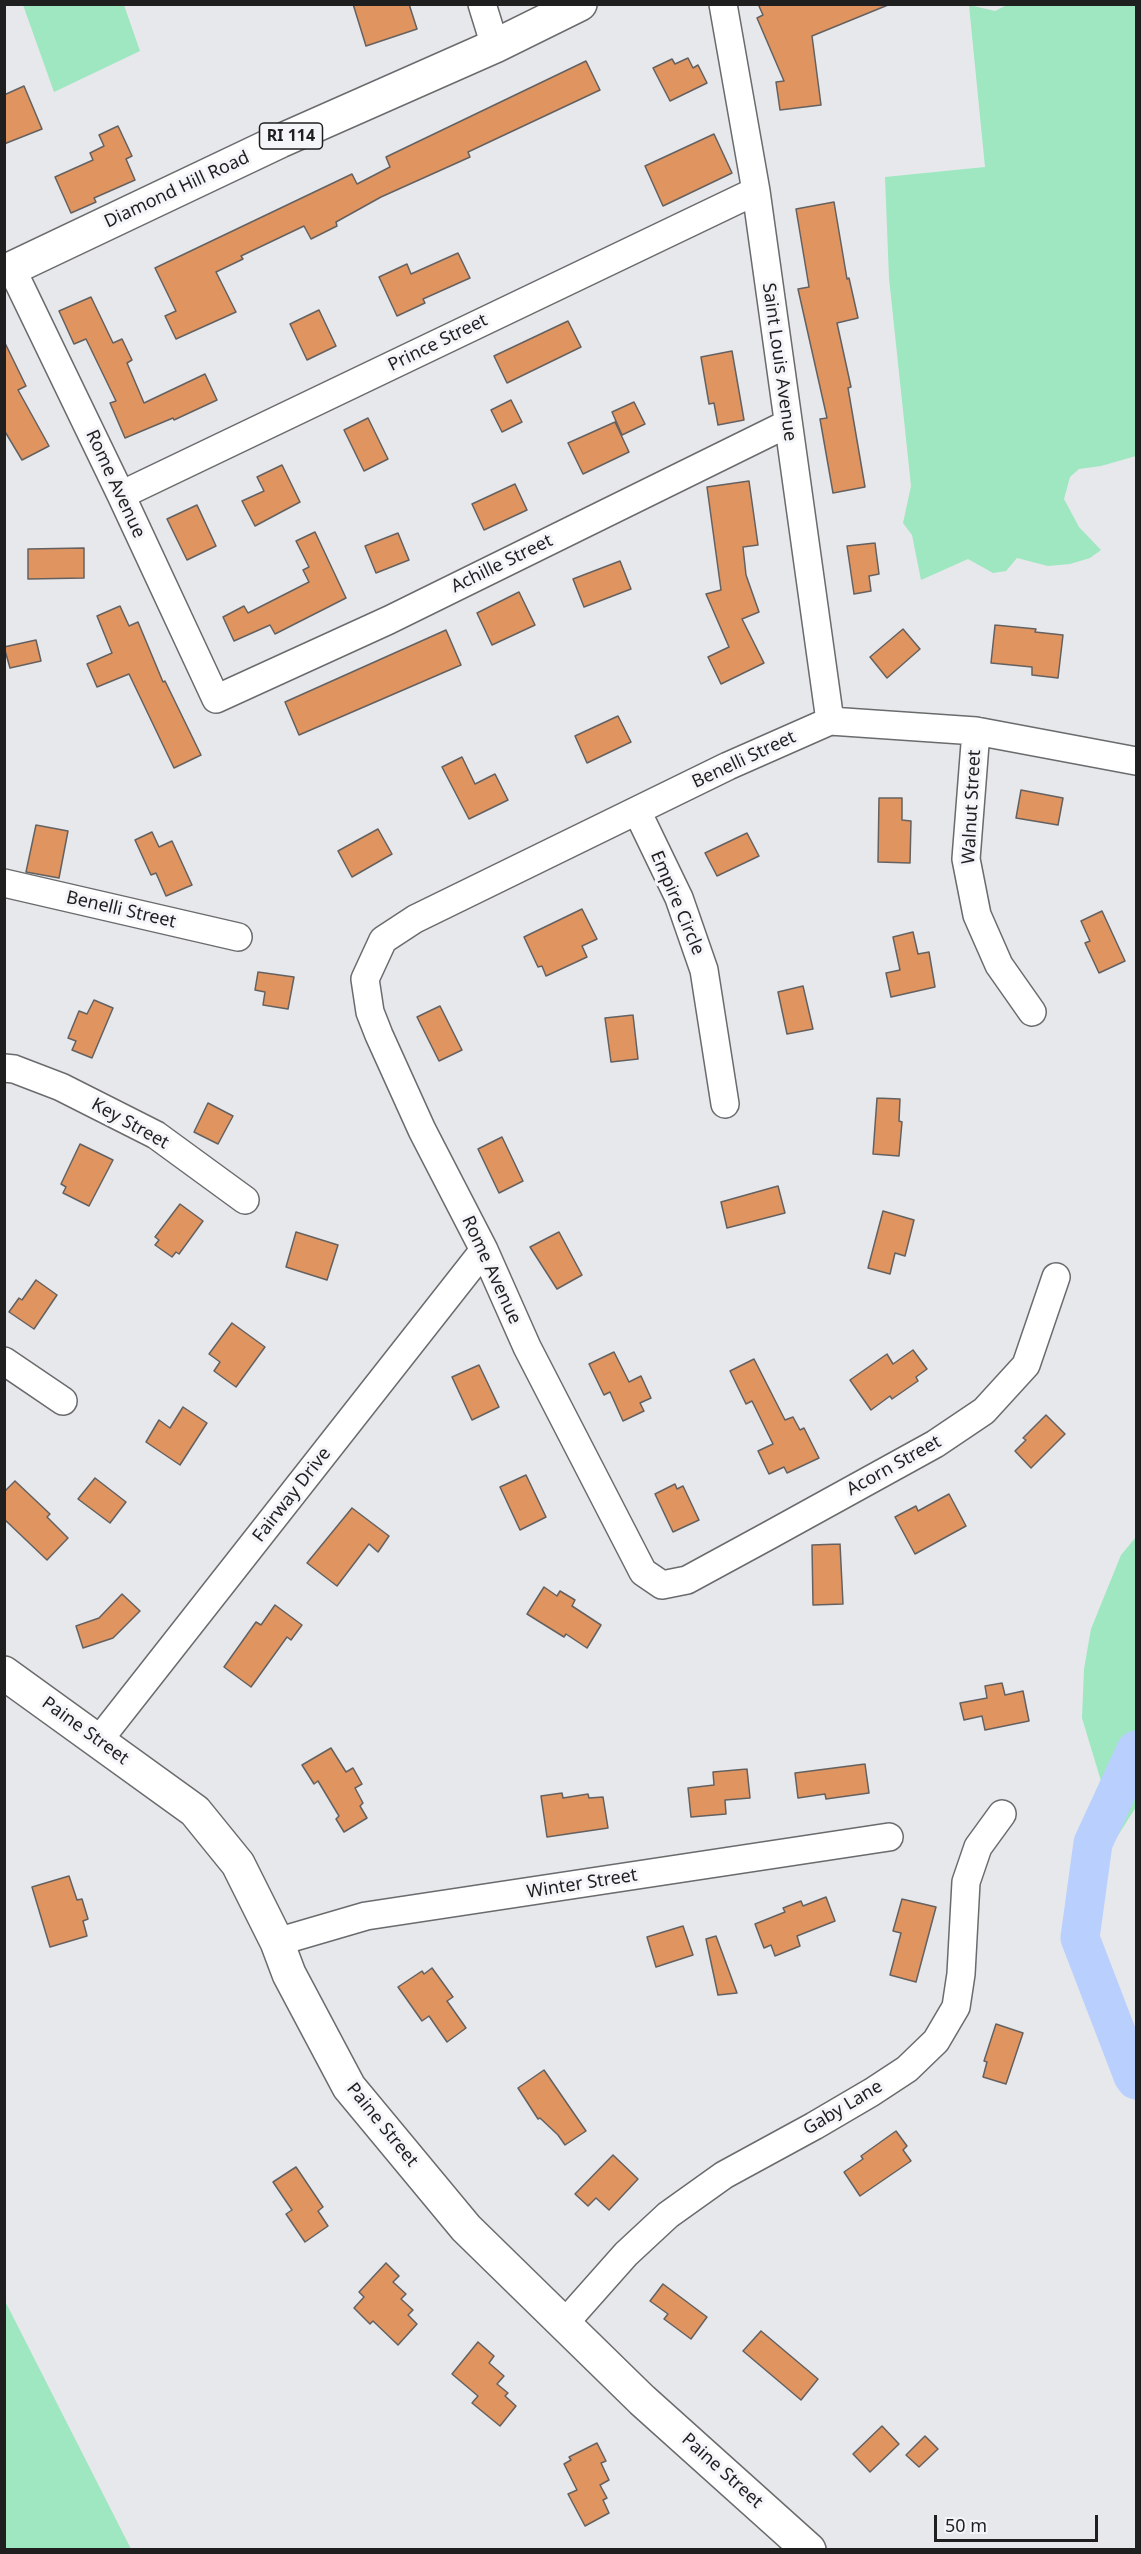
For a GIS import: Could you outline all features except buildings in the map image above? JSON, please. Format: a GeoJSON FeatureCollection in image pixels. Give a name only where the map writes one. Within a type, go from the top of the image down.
{"type":"FeatureCollection","features":[{"type":"Feature","properties":{"kind":"main road","name":"Diamond Hill Road"},"geometry":{"type":"LineString","coordinates":[[8,270],[280,141],[495,46],[580,4]]}},
{"type":"Feature","properties":{"kind":"main road","name":"Paine Street"},"geometry":{"type":"LineString","coordinates":[[4,1673],[195,1811],[238,1864],[278,1942],[289,1974],[349,2087],[466,2228],[642,2400],[809,2550]]}},
{"type":"Feature","properties":{"kind":"street"},"geometry":{"type":"LineString","coordinates":[[482,4],[495,46]]}},
{"type":"Feature","properties":{"kind":"street","name":"Saint Louis Avenue"},"geometry":{"type":"LineString","coordinates":[[723,4],[756,191],[830,721]]}},
{"type":"Feature","properties":{"kind":"street","name":"Prince Street"},"geometry":{"type":"LineString","coordinates":[[121,495],[756,191]]}},
{"type":"Feature","properties":{"kind":"street","name":"Rome Avenue"},"geometry":{"type":"LineString","coordinates":[[8,270],[121,495],[216,699]]}},
{"type":"Feature","properties":{"kind":"street","name":"Achille Street"},"geometry":{"type":"LineString","coordinates":[[216,699],[389,620],[787,424]]}},
{"type":"Feature","properties":{"kind":"street","name":"Benelli Street"},"geometry":{"type":"LineString","coordinates":[[383,940],[415,919],[728,766],[830,721],[976,731],[1137,761]]}},
{"type":"Feature","properties":{"kind":"street","name":"Walnut Street"},"geometry":{"type":"LineString","coordinates":[[976,731],[974,790],[966,859],[977,915],[999,965],[1032,1012]]}},
{"type":"Feature","properties":{"kind":"street","name":"Empire Circle"},"geometry":{"type":"LineString","coordinates":[[637,811],[679,898],[704,970],[725,1104]]}},
{"type":"Feature","properties":{"kind":"street","name":"Benelli Street"},"geometry":{"type":"LineString","coordinates":[[4,883],[238,938]]}},
{"type":"Feature","properties":{"kind":"street","name":"Rome Avenue"},"geometry":{"type":"LineString","coordinates":[[383,940],[365,979],[370,1012],[422,1130],[484,1250],[527,1347],[643,1572],[662,1585]]}},
{"type":"Feature","properties":{"kind":"street","name":"Key Street"},"geometry":{"type":"LineString","coordinates":[[4,1068],[14,1069],[61,1087],[156,1135],[245,1200]]}},
{"type":"Feature","properties":{"kind":"street","name":"Fairway Drive"},"geometry":{"type":"LineString","coordinates":[[99,1740],[484,1250]]}},
{"type":"Feature","properties":{"kind":"street","name":"Acorn Street"},"geometry":{"type":"LineString","coordinates":[[662,1585],[687,1580],[935,1444],[984,1411],[1026,1365],[1056,1277]]}},
{"type":"Feature","properties":{"kind":"street"},"geometry":{"type":"LineString","coordinates":[[4,1361],[63,1401]]}},
{"type":"Feature","properties":{"kind":"street","name":"Gaby Lane"},"geometry":{"type":"LineString","coordinates":[[564,2325],[626,2254],[668,2215],[724,2175],[814,2127],[872,2092],[907,2069],[936,2041],[956,2007],[962,1974],[966,1882],[978,1847],[1002,1814]]}},
{"type":"Feature","properties":{"kind":"street","name":"Winter Street"},"geometry":{"type":"LineString","coordinates":[[278,1942],[366,1916],[889,1837]]}},
{"type":"Feature","properties":{"kind":"green space"},"geometry":{"type":"Polygon","coordinates":[[[23,5],[124,5],[140,51],[54,92],[23,5]]]}},
{"type":"Feature","properties":{"kind":"green space"},"geometry":{"type":"Polygon","coordinates":[[[969,5],[995,11],[1007,5],[1136,5],[1136,456],[1101,466],[1079,469],[1070,477],[1064,499],[1079,527],[1101,550],[1090,558],[1070,564],[1048,566],[1017,558],[1006,571],[993,573],[968,559],[921,580],[912,535],[903,523],[911,486],[889,278],[885,177],[985,167],[969,5]]]}},
{"type":"Feature","properties":{"kind":"green space"},"geometry":{"type":"Polygon","coordinates":[[[1136,1537],[1136,1807],[1117,1837],[1104,1840],[1100,1834],[1098,1822],[1101,1781],[1082,1718],[1084,1669],[1091,1629],[1121,1555],[1136,1537]]]}},
{"type":"Feature","properties":{"kind":"green space"},"geometry":{"type":"Polygon","coordinates":[[[5,2301],[131,2549],[5,2549],[5,2301]]]}},
{"type":"Feature","properties":{"kind":"waterway"},"geometry":{"type":"LineString","coordinates":[[1136,1750],[1093,1843],[1080,1938],[1136,2080]]}}]}
